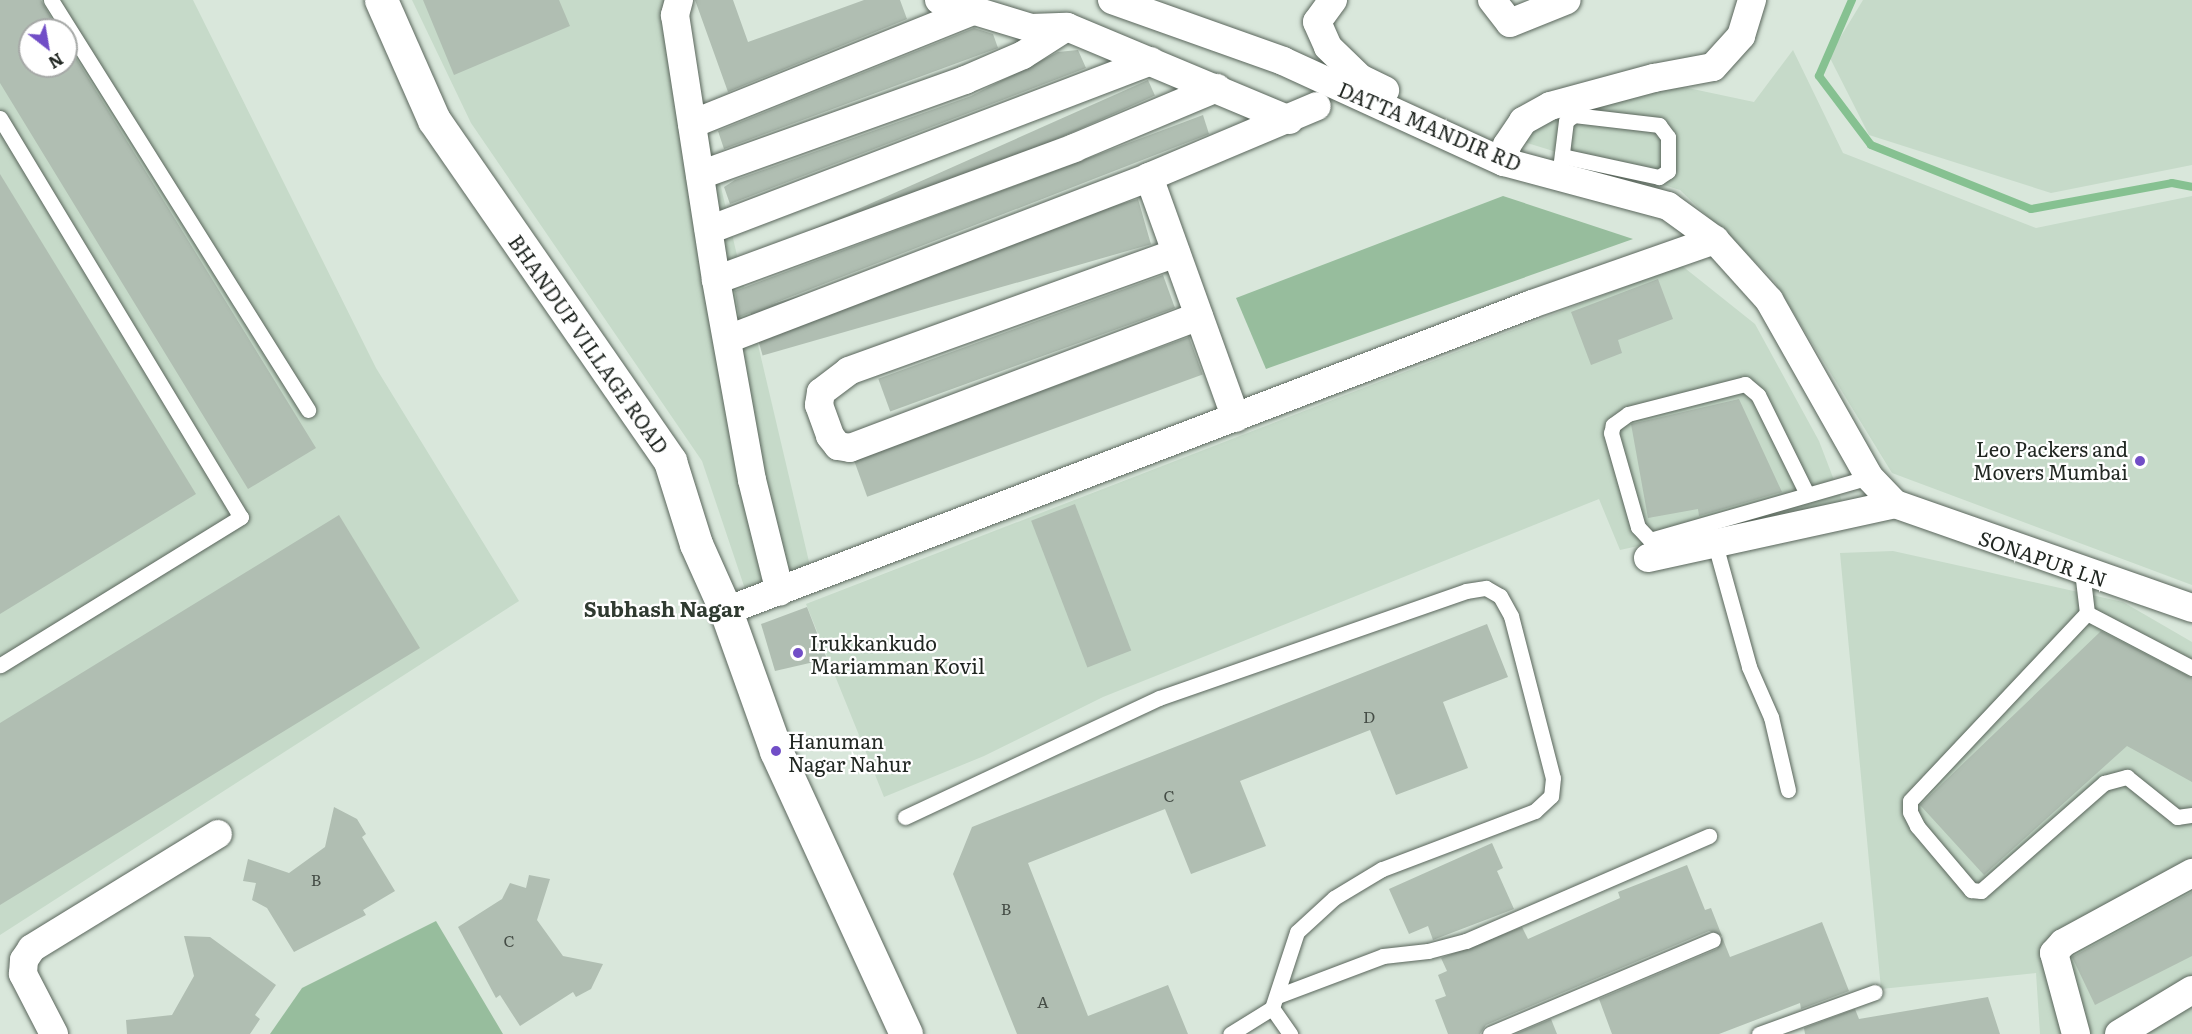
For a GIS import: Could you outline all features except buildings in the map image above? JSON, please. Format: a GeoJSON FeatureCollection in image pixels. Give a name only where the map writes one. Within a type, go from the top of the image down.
{"type":"FeatureCollection","features":[{"type":"Feature","properties":{"kind":"street","name":"BHANDUP VILLAGE ROAD"},"geometry":{"type":"LineString","coordinates":[[381,0],[434,120],[670,461],[696,544],[726,610],[776,751],[906,1034]]}},
{"type":"Feature","properties":{"kind":"street"},"geometry":{"type":"LineString","coordinates":[[678,0],[675,15],[716,280],[753,480],[780,592]]}},
{"type":"Feature","properties":{"kind":"street"},"geometry":{"type":"LineString","coordinates":[[939,0],[970,12],[1031,28],[1067,27],[1289,120]]}},
{"type":"Feature","properties":{"kind":"street","name":"DATTA MANDIR RD"},"geometry":{"type":"LineString","coordinates":[[1112,0],[1283,61],[1499,151],[1560,166],[1668,206],[1715,240],[1769,300],[1869,477],[1895,504]]}},
{"type":"Feature","properties":{"kind":"street"},"geometry":{"type":"LineString","coordinates":[[1333,0],[1317,22],[1328,47],[1360,78],[1499,151],[1523,121],[1550,106],[1654,78],[1713,67],[1741,36],[1752,0]]}},
{"type":"Feature","properties":{"kind":"street"},"geometry":{"type":"LineString","coordinates":[[1492,0],[1510,23],[1567,0]]}},
{"type":"Feature","properties":{"kind":"street"},"geometry":{"type":"LineString","coordinates":[[692,124],[970,12]]}},
{"type":"Feature","properties":{"kind":"street"},"geometry":{"type":"LineString","coordinates":[[700,175],[965,80],[1023,55],[1067,27]]}},
{"type":"Feature","properties":{"kind":"street"},"geometry":{"type":"LineString","coordinates":[[709,230],[1151,61]]}},
{"type":"Feature","properties":{"kind":"street"},"geometry":{"type":"LineString","coordinates":[[716,280],[1074,148],[1217,88]]}},
{"type":"Feature","properties":{"kind":"street"},"geometry":{"type":"LineString","coordinates":[[728,339],[1149,177],[1289,120],[1317,106]]}},
{"type":"Feature","properties":{"kind":"street"},"geometry":{"type":"LineString","coordinates":[[1149,177],[1236,417]]}},
{"type":"Feature","properties":{"kind":"street"},"geometry":{"type":"LineString","coordinates":[[726,610],[780,592],[1236,417],[1715,240]]}},
{"type":"Feature","properties":{"kind":"street"},"geometry":{"type":"LineString","coordinates":[[1176,253],[849,371],[821,392],[819,405],[830,436],[838,446],[850,448],[1199,316]]}},
{"type":"Feature","properties":{"kind":"street"},"geometry":{"type":"LineString","coordinates":[[1648,558],[1895,504]]}},
{"type":"Feature","properties":{"kind":"street","name":"SONAPUR LN"},"geometry":{"type":"LineString","coordinates":[[1895,504],[2192,608]]}},
{"type":"Feature","properties":{"kind":"street"},"geometry":{"type":"LineString","coordinates":[[54,1034],[23,974],[24,960],[32,948],[218,834]]}},
{"type":"Feature","properties":{"kind":"street"},"geometry":{"type":"LineString","coordinates":[[2076,1034],[2055,953],[2063,943],[2192,873]]}},
{"type":"Feature","properties":{"kind":"street"},"geometry":{"type":"LineString","coordinates":[[2120,1034],[2192,990]]}},
{"type":"Feature","properties":{"kind":"lane"},"geometry":{"type":"LineString","coordinates":[[51,0],[308,410]]}},
{"type":"Feature","properties":{"kind":"lane"},"geometry":{"type":"LineString","coordinates":[[1574,115],[1659,125],[1668,137],[1668,171],[1659,177],[1560,166],[1566,121],[1574,115]]}},
{"type":"Feature","properties":{"kind":"lane"},"geometry":{"type":"LineString","coordinates":[[0,118],[241,518],[0,665]]}},
{"type":"Feature","properties":{"kind":"lane"},"geometry":{"type":"LineString","coordinates":[[1807,494],[1758,395],[1745,384],[1628,414],[1613,426],[1611,433],[1638,527],[1650,540],[1869,477]]}},
{"type":"Feature","properties":{"kind":"lane"},"geometry":{"type":"LineString","coordinates":[[1715,544],[1749,667],[1771,717],[1788,790]]}},
{"type":"Feature","properties":{"kind":"lane"},"geometry":{"type":"LineString","coordinates":[[2082,571],[2087,613],[1911,801],[1917,826],[1971,890],[1981,891],[2104,783],[2127,777],[2177,817],[2192,815]]}},
{"type":"Feature","properties":{"kind":"lane"},"geometry":{"type":"LineString","coordinates":[[905,817],[1159,698],[1466,591],[1486,588],[1500,596],[1511,616],[1553,778],[1551,796],[1535,811],[1382,869],[1334,898],[1297,932],[1276,1001],[1290,1034]]}},
{"type":"Feature","properties":{"kind":"lane"},"geometry":{"type":"LineString","coordinates":[[2087,613],[2192,668]]}},
{"type":"Feature","properties":{"kind":"lane"},"geometry":{"type":"LineString","coordinates":[[1230,1034],[1276,1001],[1383,956],[1428,951],[1466,941],[1709,836]]}},
{"type":"Feature","properties":{"kind":"lane"},"geometry":{"type":"LineString","coordinates":[[1490,1034],[1713,940]]}},
{"type":"Feature","properties":{"kind":"lane"},"geometry":{"type":"LineString","coordinates":[[1759,1034],[1875,992]]}},
{"type":"Feature","properties":{"kind":"shaded area"},"geometry":{"type":"Polygon","coordinates":[[[0,0],[193,0],[376,368],[519,601],[0,935],[0,0]]]}},
{"type":"Feature","properties":{"kind":"shaded area"},"geometry":{"type":"Polygon","coordinates":[[[412,0],[677,0],[810,566],[745,589],[702,461],[471,123],[412,0]]]}},
{"type":"Feature","properties":{"kind":"shaded area"},"geometry":{"type":"Polygon","coordinates":[[[1863,0],[2192,0],[2192,165],[2051,193],[1869,135],[1829,56],[1863,0]]]}},
{"type":"Feature","properties":{"kind":"shaded area"},"geometry":{"type":"Polygon","coordinates":[[[1793,50],[1843,153],[2036,228],[2192,196],[2192,585],[1892,473],[1773,279],[1680,190],[1521,141],[1534,118],[1655,81],[1754,102],[1793,50]]]}},
{"type":"Feature","properties":{"kind":"shaded area"},"geometry":{"type":"Polygon","coordinates":[[[1681,265],[1755,324],[1819,441],[1842,501],[1620,550],[1599,499],[1103,697],[984,756],[884,797],[806,604],[1681,265]]]}},
{"type":"Feature","properties":{"kind":"shaded area"},"geometry":{"type":"Polygon","coordinates":[[[1893,551],[2123,602],[2192,642],[2192,1034],[2040,1034],[2036,973],[1881,989],[1840,553],[1893,551]]]}},
{"type":"Feature","properties":{"kind":"green space"},"geometry":{"type":"Polygon","coordinates":[[[1503,196],[1633,239],[1266,369],[1236,298],[1503,196]]]}},
{"type":"Feature","properties":{"kind":"green space"},"geometry":{"type":"Polygon","coordinates":[[[436,921],[503,1034],[270,1034],[302,988],[436,921]]]}},
{"type":"Feature","properties":{"kind":"waterway"},"geometry":{"type":"LineString","coordinates":[[1852,0],[1819,76],[1871,145],[2031,209],[2172,183],[2192,187]]}},
{"type":"Feature","properties":{"kind":"place","name":"Leo Packers and Movers Mumbai"},"geometry":{"type":"Point","coordinates":[2140,461]}},
{"type":"Feature","properties":{"kind":"place","name":"Irukkankudo Mariamman Kovil"},"geometry":{"type":"Point","coordinates":[798,653]}},
{"type":"Feature","properties":{"kind":"place","name":"Hanuman Nagar Nahur"},"geometry":{"type":"Point","coordinates":[776,751]}},
{"type":"Feature","properties":{"kind":"district","name":"Subhash Nagar"},"geometry":{"type":"Point","coordinates":[664,608]}}]}
